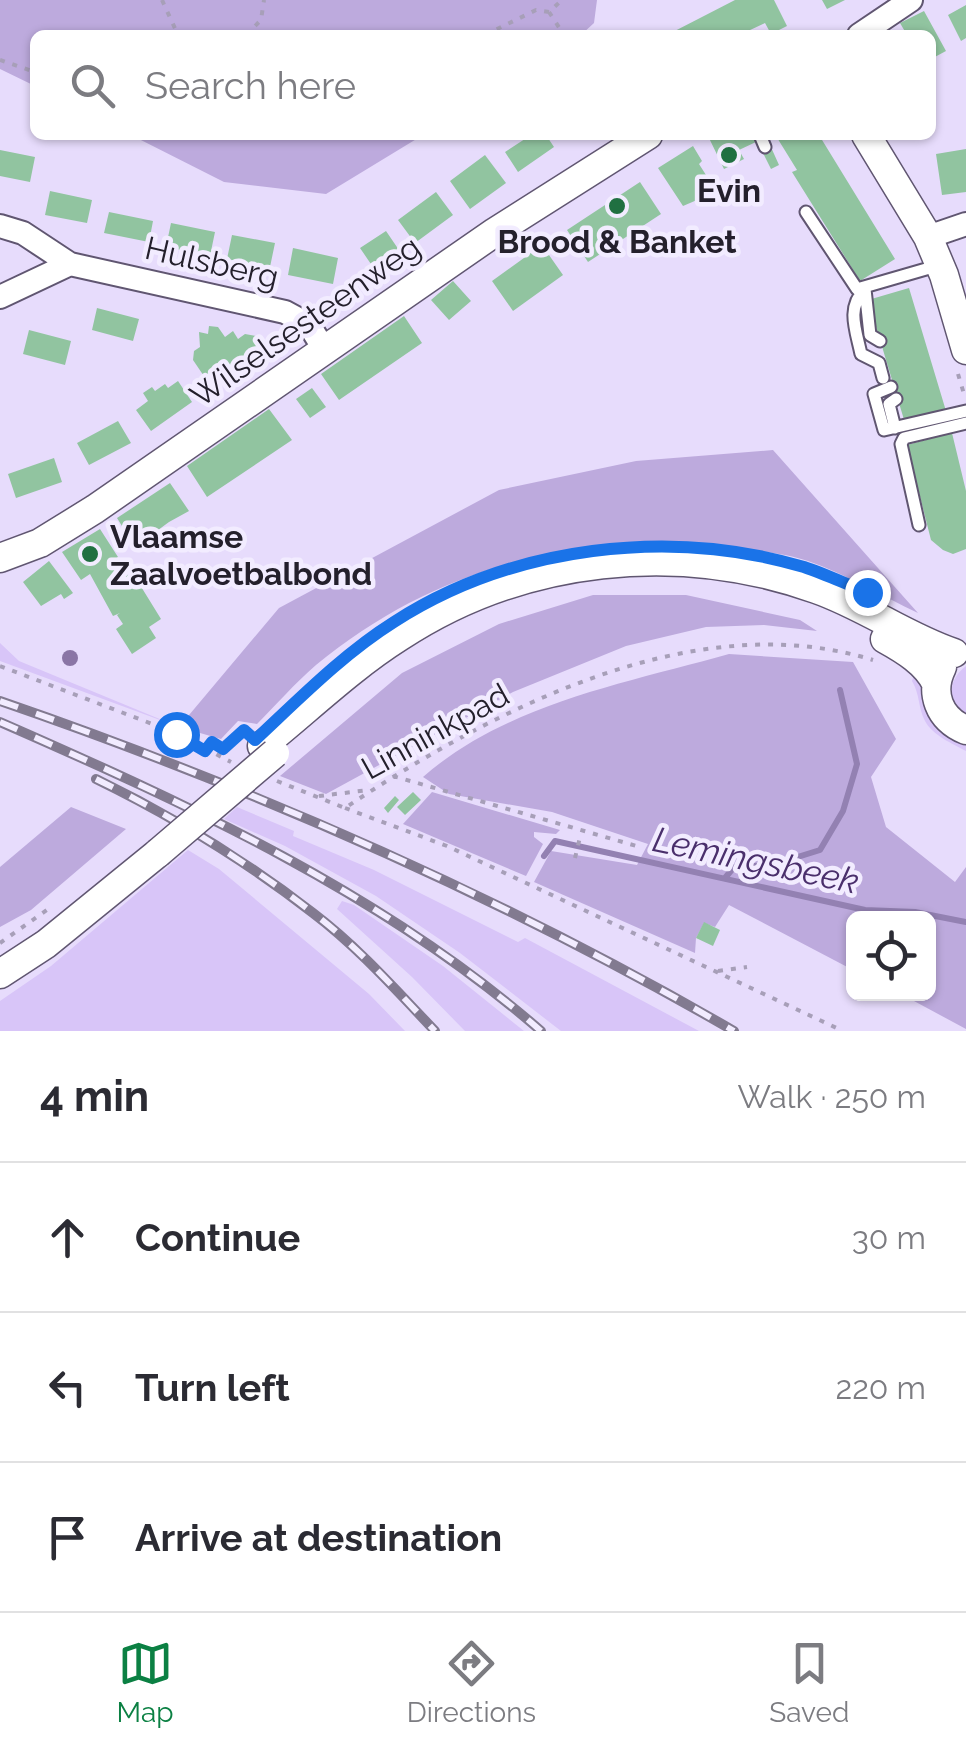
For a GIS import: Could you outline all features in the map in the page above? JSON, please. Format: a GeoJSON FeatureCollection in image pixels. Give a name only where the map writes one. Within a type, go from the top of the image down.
{"type":"FeatureCollection","features":[{"type":"Feature","properties":{"kind":"street"},"geometry":{"type":"LineString","coordinates":[[866,30],[910,0]]}},
{"type":"Feature","properties":{"kind":"street","name":"Wilselsesteenweg"},"geometry":{"type":"LineString","coordinates":[[0,558],[40,543],[100,506],[495,232],[640,140]]}},
{"type":"Feature","properties":{"kind":"street"},"geometry":{"type":"LineString","coordinates":[[869,140],[928,237],[966,350]]}},
{"type":"Feature","properties":{"kind":"street"},"geometry":{"type":"LineString","coordinates":[[928,237],[966,224]]}},
{"type":"Feature","properties":{"kind":"street","name":"Hulsberg"},"geometry":{"type":"LineString","coordinates":[[0,226],[23,233],[70,264],[284,312],[309,325],[324,349]]}},
{"type":"Feature","properties":{"kind":"street"},"geometry":{"type":"LineString","coordinates":[[0,298],[70,264]]}},
{"type":"Feature","properties":{"kind":"street"},"geometry":{"type":"LineString","coordinates":[[0,974],[46,944],[372,655],[426,620],[499,587],[581,564],[648,560],[714,563],[782,578],[854,604],[929,644],[960,650]]}},
{"type":"Feature","properties":{"kind":"street"},"geometry":{"type":"LineString","coordinates":[[258,754],[432,632],[530,592],[592,578],[655,574],[706,578],[803,599],[906,650],[936,683]]}},
{"type":"Feature","properties":{"kind":"street"},"geometry":{"type":"LineString","coordinates":[[960,650],[939,671],[936,699],[951,722],[966,730]]}},
{"type":"Feature","properties":{"kind":"street"},"geometry":{"type":"LineString","coordinates":[[0,959],[154,850]]}},
{"type":"Feature","properties":{"kind":"lane"},"geometry":{"type":"LineString","coordinates":[[806,212],[852,285],[865,288],[940,265]]}},
{"type":"Feature","properties":{"kind":"lane"},"geometry":{"type":"LineString","coordinates":[[865,288],[870,335],[880,341]]}},
{"type":"Feature","properties":{"kind":"lane"},"geometry":{"type":"LineString","coordinates":[[865,288],[852,314],[861,354],[879,363],[890,388],[888,404],[895,428],[966,410]]}},
{"type":"Feature","properties":{"kind":"lane"},"geometry":{"type":"LineString","coordinates":[[919,524],[901,444],[904,438],[966,423]]}},
{"type":"Feature","properties":{"kind":"path"},"geometry":{"type":"LineString","coordinates":[[162,0],[176,30]]}},
{"type":"Feature","properties":{"kind":"path"},"geometry":{"type":"LineString","coordinates":[[251,30],[261,20],[264,0]]}},
{"type":"Feature","properties":{"kind":"path"},"geometry":{"type":"LineString","coordinates":[[548,12],[562,0]]}},
{"type":"Feature","properties":{"kind":"path"},"geometry":{"type":"LineString","coordinates":[[495,30],[536,10],[548,12],[561,30]]}},
{"type":"Feature","properties":{"kind":"path"},"geometry":{"type":"LineString","coordinates":[[0,60],[30,70]]}},
{"type":"Feature","properties":{"kind":"path","name":"Linninkpad"},"geometry":{"type":"LineString","coordinates":[[0,666],[176,734],[205,751],[258,754],[314,796],[345,808],[470,731],[524,706],[655,660],[714,647],[777,644],[815,646],[874,660]]}},
{"type":"Feature","properties":{"kind":"path"},"geometry":{"type":"LineString","coordinates":[[205,751],[212,742],[223,749],[258,754]]}},
{"type":"Feature","properties":{"kind":"path"},"geometry":{"type":"LineString","coordinates":[[393,776],[640,847]]}},
{"type":"Feature","properties":{"kind":"path"},"geometry":{"type":"LineString","coordinates":[[314,796],[376,788]]}},
{"type":"Feature","properties":{"kind":"path"},"geometry":{"type":"LineString","coordinates":[[345,808],[447,846],[844,1031]]}},
{"type":"Feature","properties":{"kind":"path"},"geometry":{"type":"LineString","coordinates":[[575,858],[581,832]]}},
{"type":"Feature","properties":{"kind":"path"},"geometry":{"type":"LineString","coordinates":[[718,971],[746,967]]}},
{"type":"Feature","properties":{"kind":"shaded area"},"geometry":{"type":"Polygon","coordinates":[[[0,0],[597,0],[594,23],[586,30],[30,30],[30,84],[0,69],[0,0]]]}},
{"type":"Feature","properties":{"kind":"shaded area"},"geometry":{"type":"Polygon","coordinates":[[[141,140],[415,140],[326,194],[224,182],[141,140]]]}},
{"type":"Feature","properties":{"kind":"shaded area"},"geometry":{"type":"Polygon","coordinates":[[[773,450],[918,613],[836,572],[780,554],[688,545],[586,549],[490,569],[400,608],[316,665],[257,724],[238,721],[221,739],[179,727],[279,608],[499,490],[636,461],[773,450]]]}},
{"type":"Feature","properties":{"kind":"shaded area"},"geometry":{"type":"Polygon","coordinates":[[[593,595],[686,595],[800,620],[817,631],[764,625],[706,627],[626,646],[513,692],[326,794],[280,776],[402,673],[499,624],[593,595]]]}},
{"type":"Feature","properties":{"kind":"shaded area"},"geometry":{"type":"Polygon","coordinates":[[[0,643],[19,661],[179,727],[0,661],[0,643]]]}},
{"type":"Feature","properties":{"kind":"shaded area"},"geometry":{"type":"Polygon","coordinates":[[[729,654],[853,662],[896,739],[871,777],[886,827],[955,882],[966,867],[966,1029],[914,1001],[936,1001],[936,911],[846,911],[846,966],[729,905],[715,927],[704,923],[696,938],[695,953],[534,882],[551,851],[637,865],[648,844],[552,812],[449,794],[423,777],[491,731],[609,686],[729,654]]]}},
{"type":"Feature","properties":{"kind":"shaded area"},"geometry":{"type":"Polygon","coordinates":[[[966,666],[966,715],[955,703],[952,690],[955,678],[966,666]]]}},
{"type":"Feature","properties":{"kind":"shaded area"},"geometry":{"type":"Polygon","coordinates":[[[915,672],[966,741],[966,751],[928,726],[912,681],[915,672]]]}},
{"type":"Feature","properties":{"kind":"shaded area"},"geometry":{"type":"Polygon","coordinates":[[[432,792],[560,830],[556,834],[534,832],[543,844],[526,876],[403,824],[432,792]]]}},
{"type":"Feature","properties":{"kind":"shaded area"},"geometry":{"type":"Polygon","coordinates":[[[71,807],[126,829],[31,910],[0,927],[0,867],[71,807]]]}},
{"type":"Feature","properties":{"kind":"shaded area"},"geometry":{"type":"Polygon","coordinates":[[[237,807],[294,831],[293,836],[374,870],[518,942],[525,938],[699,1031],[561,1031],[460,953],[376,896],[285,846],[224,819],[237,807]]]}},
{"type":"Feature","properties":{"kind":"shaded area"},"geometry":{"type":"Polygon","coordinates":[[[188,850],[219,869],[369,994],[405,1031],[0,1031],[0,1001],[51,966],[188,850]]]}},
{"type":"Feature","properties":{"kind":"shaded area"},"geometry":{"type":"Polygon","coordinates":[[[342,901],[354,905],[443,966],[524,1031],[465,1031],[337,909],[342,901]]]}},
{"type":"Feature","properties":{"kind":"building"},"geometry":{"type":"Polygon","coordinates":[[[735,0],[774,0],[787,26],[769,30],[765,23],[750,30],[677,30],[735,0]]]}},
{"type":"Feature","properties":{"kind":"building"},"geometry":{"type":"Polygon","coordinates":[[[822,0],[845,0],[827,9],[822,0]]]}},
{"type":"Feature","properties":{"kind":"building"},"geometry":{"type":"Polygon","coordinates":[[[966,5],[966,38],[961,41],[948,15],[966,5]]]}},
{"type":"Feature","properties":{"kind":"building"},"geometry":{"type":"Polygon","coordinates":[[[924,11],[934,30],[904,30],[900,23],[924,11]]]}},
{"type":"Feature","properties":{"kind":"building"},"geometry":{"type":"Polygon","coordinates":[[[936,33],[946,51],[936,56],[936,33]]]}},
{"type":"Feature","properties":{"kind":"building"},"geometry":{"type":"Polygon","coordinates":[[[523,140],[549,140],[554,147],[518,172],[505,152],[523,140]]]}},
{"type":"Feature","properties":{"kind":"building","name":"Evin"},"geometry":{"type":"Polygon","coordinates":[[[710,140],[758,140],[739,150],[744,159],[724,169],[710,140]]]}},
{"type":"Feature","properties":{"kind":"building"},"geometry":{"type":"Polygon","coordinates":[[[778,140],[822,140],[895,259],[860,281],[792,172],[797,170],[778,140]]]}},
{"type":"Feature","properties":{"kind":"building"},"geometry":{"type":"Polygon","coordinates":[[[770,145],[779,165],[771,169],[761,149],[770,145]]]}},
{"type":"Feature","properties":{"kind":"building"},"geometry":{"type":"Polygon","coordinates":[[[693,146],[713,186],[702,194],[704,197],[683,206],[658,168],[693,146]]]}},
{"type":"Feature","properties":{"kind":"building"},"geometry":{"type":"Polygon","coordinates":[[[966,149],[966,192],[942,195],[936,154],[966,149]]]}},
{"type":"Feature","properties":{"kind":"building"},"geometry":{"type":"Polygon","coordinates":[[[0,150],[35,157],[30,182],[0,176],[0,150]]]}},
{"type":"Feature","properties":{"kind":"building"},"geometry":{"type":"Polygon","coordinates":[[[485,155],[506,183],[470,209],[450,181],[485,155]]]}},
{"type":"Feature","properties":{"kind":"building"},"geometry":{"type":"Polygon","coordinates":[[[640,182],[661,214],[588,262],[567,230],[640,182]]]}},
{"type":"Feature","properties":{"kind":"building"},"geometry":{"type":"Polygon","coordinates":[[[50,191],[92,200],[87,223],[45,215],[50,191]]]}},
{"type":"Feature","properties":{"kind":"building"},"geometry":{"type":"Polygon","coordinates":[[[436,192],[453,215],[415,243],[398,220],[436,192]]]}},
{"type":"Feature","properties":{"kind":"building"},"geometry":{"type":"Polygon","coordinates":[[[109,212],[153,221],[149,242],[104,233],[109,212]]]}},
{"type":"Feature","properties":{"kind":"building"},"geometry":{"type":"Polygon","coordinates":[[[171,223],[215,232],[210,256],[166,247],[171,223]]]}},
{"type":"Feature","properties":{"kind":"building"},"geometry":{"type":"Polygon","coordinates":[[[386,231],[401,253],[375,270],[360,248],[386,231]]]}},
{"type":"Feature","properties":{"kind":"building"},"geometry":{"type":"Polygon","coordinates":[[[232,235],[275,243],[270,267],[227,259],[232,235]]]}},
{"type":"Feature","properties":{"kind":"building"},"geometry":{"type":"Polygon","coordinates":[[[542,245],[563,275],[513,311],[492,281],[542,245]]]}},
{"type":"Feature","properties":{"kind":"building"},"geometry":{"type":"Polygon","coordinates":[[[293,248],[338,258],[333,284],[288,275],[293,248]]]}},
{"type":"Feature","properties":{"kind":"building"},"geometry":{"type":"Polygon","coordinates":[[[453,281],[471,301],[449,320],[431,300],[453,281]]]}},
{"type":"Feature","properties":{"kind":"building"},"geometry":{"type":"Polygon","coordinates":[[[909,288],[946,411],[905,423],[868,300],[909,288]]]}},
{"type":"Feature","properties":{"kind":"building"},"geometry":{"type":"Polygon","coordinates":[[[97,308],[139,319],[133,341],[92,330],[97,308]]]}},
{"type":"Feature","properties":{"kind":"building"},"geometry":{"type":"Polygon","coordinates":[[[404,316],[422,343],[339,400],[321,374],[404,316]]]}},
{"type":"Feature","properties":{"kind":"building"},"geometry":{"type":"Polygon","coordinates":[[[209,326],[218,327],[225,337],[233,331],[238,339],[245,334],[256,336],[256,342],[264,344],[262,353],[212,388],[193,360],[194,351],[200,347],[199,332],[208,334],[209,326]]]}},
{"type":"Feature","properties":{"kind":"building"},"geometry":{"type":"Polygon","coordinates":[[[29,330],[71,341],[65,365],[23,354],[29,330]]]}},
{"type":"Feature","properties":{"kind":"building"},"geometry":{"type":"Polygon","coordinates":[[[178,381],[192,402],[151,431],[136,410],[148,401],[143,393],[165,384],[168,388],[178,381]]]}},
{"type":"Feature","properties":{"kind":"building"},"geometry":{"type":"Polygon","coordinates":[[[312,388],[326,407],[310,418],[296,399],[312,388]]]}},
{"type":"Feature","properties":{"kind":"building"},"geometry":{"type":"Polygon","coordinates":[[[269,409],[292,440],[207,497],[187,466],[269,409]]]}},
{"type":"Feature","properties":{"kind":"building"},"geometry":{"type":"Polygon","coordinates":[[[118,421],[131,443],[89,465],[77,443],[118,421]]]}},
{"type":"Feature","properties":{"kind":"building"},"geometry":{"type":"Polygon","coordinates":[[[952,433],[966,491],[966,549],[953,554],[931,540],[907,445],[952,433]]]}},
{"type":"Feature","properties":{"kind":"building"},"geometry":{"type":"Polygon","coordinates":[[[54,458],[62,482],[16,498],[8,474],[54,458]]]}},
{"type":"Feature","properties":{"kind":"building"},"geometry":{"type":"Polygon","coordinates":[[[170,483],[189,511],[135,547],[117,518],[170,483]]]}},
{"type":"Feature","properties":{"kind":"building"},"geometry":{"type":"Polygon","coordinates":[[[100,529],[126,576],[132,572],[161,619],[149,627],[156,638],[132,654],[116,629],[123,624],[117,615],[120,613],[113,616],[90,574],[81,580],[62,552],[100,529]]]}},
{"type":"Feature","properties":{"kind":"building"},"geometry":{"type":"Polygon","coordinates":[[[49,561],[73,593],[64,599],[61,594],[41,606],[23,582],[49,561]]]}},
{"type":"Feature","properties":{"kind":"building"},"geometry":{"type":"Polygon","coordinates":[[[413,792],[421,800],[405,815],[397,807],[413,792]]]}},
{"type":"Feature","properties":{"kind":"building"},"geometry":{"type":"Polygon","coordinates":[[[395,796],[399,800],[388,813],[384,808],[395,796]]]}},
{"type":"Feature","properties":{"kind":"building"},"geometry":{"type":"Polygon","coordinates":[[[704,922],[720,930],[713,946],[696,938],[704,922]]]}},
{"type":"Feature","properties":{"kind":"waterway"},"geometry":{"type":"LineString","coordinates":[[725,878],[734,867],[772,865],[820,850],[843,811],[857,764],[840,690]]}},
{"type":"Feature","properties":{"kind":"waterway","name":"Lemingsbeek"},"geometry":{"type":"LineString","coordinates":[[544,856],[555,841],[865,910],[915,912],[966,922]]}},
{"type":"Feature","properties":{"kind":"railway"},"geometry":{"type":"LineString","coordinates":[[0,701],[190,771],[375,848],[557,935],[734,1031]]}},
{"type":"Feature","properties":{"kind":"railway"},"geometry":{"type":"LineString","coordinates":[[0,722],[143,786],[283,856],[417,937],[541,1031]]}},
{"type":"Feature","properties":{"kind":"railway"},"geometry":{"type":"LineString","coordinates":[[96,779],[208,840],[288,894],[346,940],[435,1031]]}},
{"type":"Feature","properties":{"kind":"place","name":"Evin"},"geometry":{"type":"Point","coordinates":[729,155]}},
{"type":"Feature","properties":{"kind":"place","name":"Brood & Banket"},"geometry":{"type":"Point","coordinates":[617,206]}},
{"type":"Feature","properties":{"kind":"place","name":"Vlaamse Zaalvoetbalbond"},"geometry":{"type":"Point","coordinates":[90,554]}},
{"type":"Feature","properties":{"kind":"route"},"geometry":{"type":"LineString","coordinates":[[176,734],[205,751],[212,742],[223,749],[244,730],[255,740],[392,623],[451,590],[539,560],[630,546],[708,550],[803,567],[867,592]]}}]}
